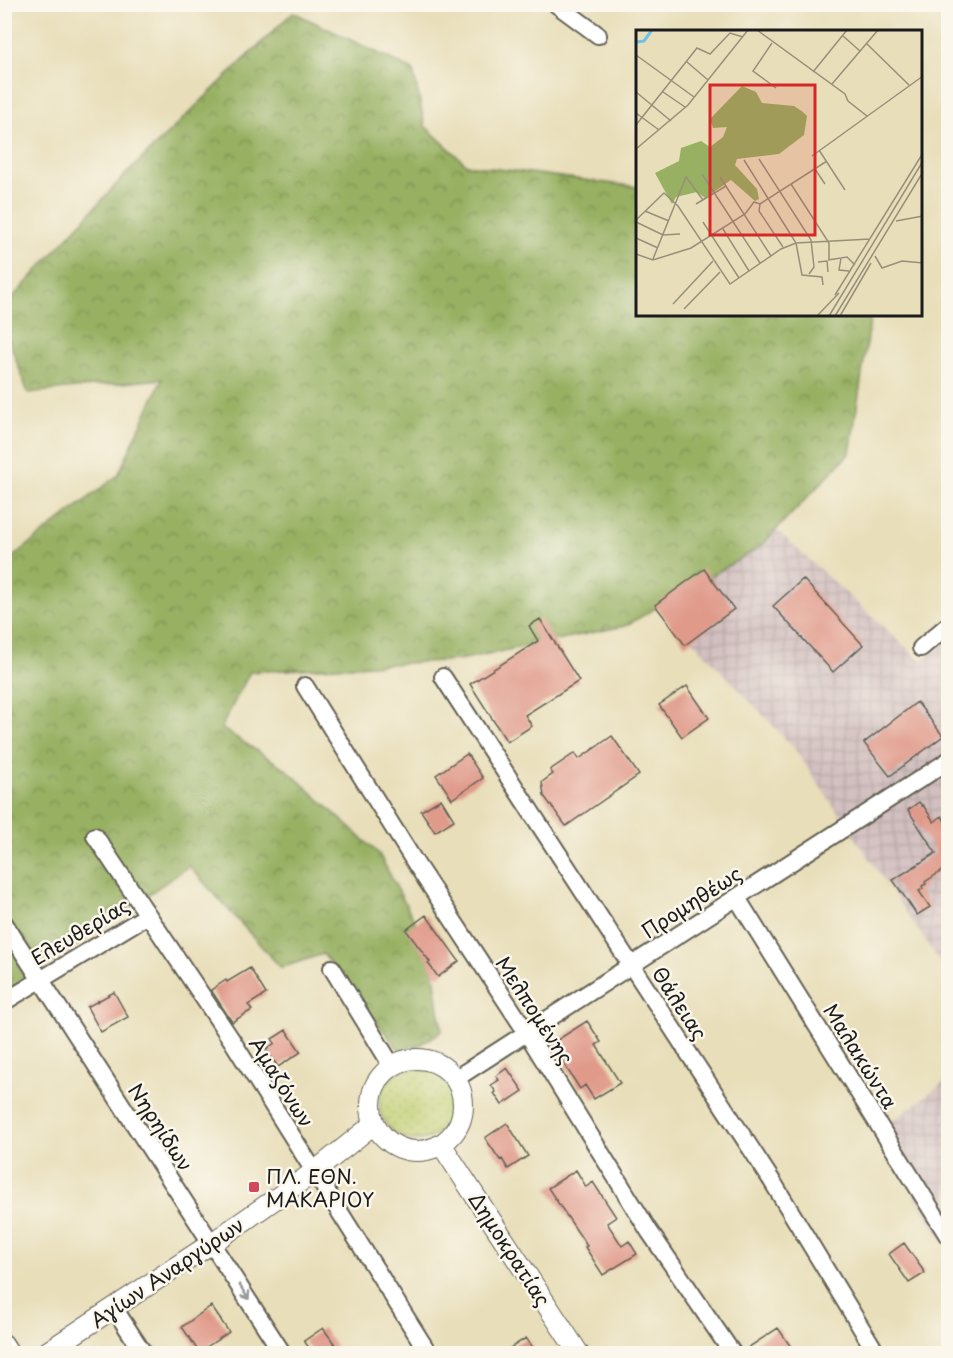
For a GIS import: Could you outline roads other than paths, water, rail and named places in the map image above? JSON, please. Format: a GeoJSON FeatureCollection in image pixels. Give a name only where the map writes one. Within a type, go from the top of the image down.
{"type":"FeatureCollection","features":[{"type":"Feature","properties":{"kind":"street"},"geometry":{"type":"LineString","coordinates":[[556,4],[598,35]]}},
{"type":"Feature","properties":{"kind":"street"},"geometry":{"type":"LineString","coordinates":[[921,648],[948,625]]}},
{"type":"Feature","properties":{"kind":"street","name":"Θάλειας"},"geometry":{"type":"LineString","coordinates":[[443,677],[772,1181],[877,1353]]}},
{"type":"Feature","properties":{"kind":"street","name":"Μελπομένης"},"geometry":{"type":"LineString","coordinates":[[305,686],[416,864],[527,1033],[649,1231],[733,1353]]}},
{"type":"Feature","properties":{"kind":"street","name":"Προμηθέως"},"geometry":{"type":"LineString","coordinates":[[455,1079],[948,761]]}},
{"type":"Feature","properties":{"kind":"street","name":"Αμαζόνων"},"geometry":{"type":"LineString","coordinates":[[95,836],[231,1039],[429,1353]]}},
{"type":"Feature","properties":{"kind":"street","name":"Μαλακώντα"},"geometry":{"type":"LineString","coordinates":[[737,898],[948,1236]]}},
{"type":"Feature","properties":{"kind":"street","name":"Ελευθερίας"},"geometry":{"type":"LineString","coordinates":[[4,1002],[148,915]]}},
{"type":"Feature","properties":{"kind":"street","name":"Νηρηίδων"},"geometry":{"type":"LineString","coordinates":[[4,923],[283,1353]]}},
{"type":"Feature","properties":{"kind":"street"},"geometry":{"type":"LineString","coordinates":[[332,968],[392,1066]]}},
{"type":"Feature","properties":{"kind":"street"},"geometry":{"type":"LineString","coordinates":[[416,1058],[432,1061],[445,1068],[455,1079],[462,1093],[463,1108],[459,1123],[451,1136],[441,1144],[425,1150],[409,1150],[395,1146],[383,1137],[374,1124],[371,1107],[372,1093],[379,1078],[401,1061],[416,1058]]}},
{"type":"Feature","properties":{"kind":"street","name":"Αγίων Αναργύρων"},"geometry":{"type":"LineString","coordinates":[[44,1353],[314,1173],[374,1124]]}},
{"type":"Feature","properties":{"kind":"street","name":"Δημοκρατίας"},"geometry":{"type":"LineString","coordinates":[[441,1144],[579,1353]]}},
{"type":"Feature","properties":{"kind":"street"},"geometry":{"type":"LineString","coordinates":[[114,1308],[144,1353]]}},
{"type":"Feature","properties":{"kind":"street"},"geometry":{"type":"LineString","coordinates":[[4,1343],[11,1353]]}},
{"type":"Feature","properties":{"kind":"place","name":"ΠΛ. ΕΘΝ. ΜΑΚΑΡΙΟΥ"},"geometry":{"type":"Point","coordinates":[254,1187]}}]}
